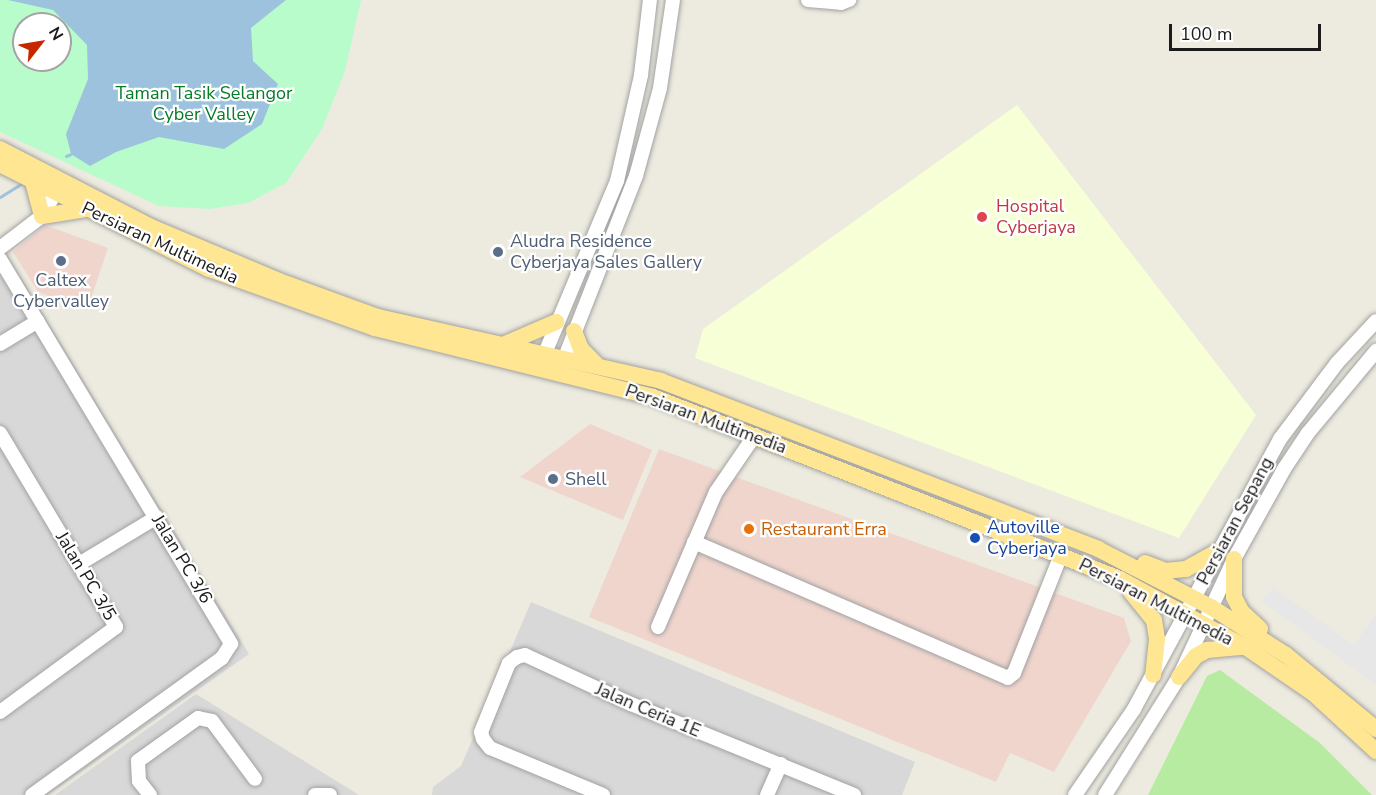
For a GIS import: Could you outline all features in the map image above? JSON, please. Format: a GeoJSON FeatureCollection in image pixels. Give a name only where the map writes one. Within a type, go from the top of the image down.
{"type":"FeatureCollection","features":[{"type":"Feature","properties":{"kind":"main road","name":"Persiaran Multimedia"},"geometry":{"type":"LineString","coordinates":[[0,149],[59,187],[87,209],[209,269],[357,322],[614,386],[754,435],[1061,555],[1120,579],[1186,614],[1208,615],[1286,655],[1376,729]]}},
{"type":"Feature","properties":{"kind":"main road","name":"Persiaran Multimedia"},"geometry":{"type":"LineString","coordinates":[[0,164],[33,182],[59,187],[279,281],[378,317],[565,357],[661,381],[1098,549],[1194,598],[1208,615],[1247,648],[1313,693],[1376,751]]}},
{"type":"Feature","properties":{"kind":"main road"},"geometry":{"type":"LineString","coordinates":[[33,182],[42,216],[87,209]]}},
{"type":"Feature","properties":{"kind":"main road"},"geometry":{"type":"LineString","coordinates":[[504,345],[556,321]]}},
{"type":"Feature","properties":{"kind":"main road"},"geometry":{"type":"LineString","coordinates":[[574,331],[581,349],[597,365]]}},
{"type":"Feature","properties":{"kind":"main road"},"geometry":{"type":"LineString","coordinates":[[1098,549],[1166,571],[1186,568],[1218,551]]}},
{"type":"Feature","properties":{"kind":"main road"},"geometry":{"type":"LineString","coordinates":[[1233,559],[1234,597],[1241,611],[1286,655]]}},
{"type":"Feature","properties":{"kind":"main road"},"geometry":{"type":"LineString","coordinates":[[1120,579],[1154,620],[1157,639],[1153,675]]}},
{"type":"Feature","properties":{"kind":"main road"},"geometry":{"type":"LineString","coordinates":[[1179,676],[1196,656],[1207,650],[1247,648]]}},
{"type":"Feature","properties":{"kind":"street"},"geometry":{"type":"LineString","coordinates":[[545,354],[556,321],[617,181],[641,75],[650,0]]}},
{"type":"Feature","properties":{"kind":"street"},"geometry":{"type":"LineString","coordinates":[[565,357],[636,176],[660,88],[673,0]]}},
{"type":"Feature","properties":{"kind":"street"},"geometry":{"type":"LineString","coordinates":[[808,0],[841,3],[849,0]]}},
{"type":"Feature","properties":{"kind":"street"},"geometry":{"type":"LineString","coordinates":[[0,248],[42,216],[59,187]]}},
{"type":"Feature","properties":{"kind":"street","name":"Jalan PC 3/6"},"geometry":{"type":"LineString","coordinates":[[0,259],[231,640],[230,650],[32,795]]}},
{"type":"Feature","properties":{"kind":"street"},"geometry":{"type":"LineString","coordinates":[[0,344],[38,321]]}},
{"type":"Feature","properties":{"kind":"street","name":"Persiaran Sepang"},"geometry":{"type":"LineString","coordinates":[[1076,795],[1114,741],[1153,675],[1280,439],[1337,363],[1376,321]]}},
{"type":"Feature","properties":{"kind":"street","name":"Persiaran Sepang"},"geometry":{"type":"LineString","coordinates":[[1105,795],[1179,676],[1233,559],[1308,433],[1376,351]]}},
{"type":"Feature","properties":{"kind":"street","name":"Jalan PC 3/5"},"geometry":{"type":"LineString","coordinates":[[0,433],[116,627],[0,712]]}},
{"type":"Feature","properties":{"kind":"street"},"geometry":{"type":"LineString","coordinates":[[658,627],[716,492],[754,435]]}},
{"type":"Feature","properties":{"kind":"street"},"geometry":{"type":"LineString","coordinates":[[79,564],[157,517]]}},
{"type":"Feature","properties":{"kind":"street"},"geometry":{"type":"LineString","coordinates":[[694,542],[1008,678],[1014,673],[1061,555]]}},
{"type":"Feature","properties":{"kind":"street","name":"Jalan Ceria 1E"},"geometry":{"type":"LineString","coordinates":[[603,795],[490,747],[483,739],[481,732],[509,663],[517,657],[525,655],[631,704],[854,795]]}},
{"type":"Feature","properties":{"kind":"street"},"geometry":{"type":"LineString","coordinates":[[150,795],[139,781],[138,761],[198,718],[212,721],[255,779]]}},
{"type":"Feature","properties":{"kind":"street"},"geometry":{"type":"LineString","coordinates":[[767,795],[781,764]]}},
{"type":"Feature","properties":{"kind":"street"},"geometry":{"type":"LineString","coordinates":[[315,795],[330,795]]}},
{"type":"Feature","properties":{"kind":"shaded area","name":"Hospital Cyberjaya"},"geometry":{"type":"Polygon","coordinates":[[[1017,105],[1256,415],[1179,538],[695,358],[703,329],[1017,105]]]}},
{"type":"Feature","properties":{"kind":"shaded area"},"geometry":{"type":"Polygon","coordinates":[[[45,225],[108,248],[87,310],[38,292],[13,252],[45,225]]]}},
{"type":"Feature","properties":{"kind":"shaded area"},"geometry":{"type":"Polygon","coordinates":[[[8,256],[249,654],[48,795],[0,795],[0,258],[8,256]]]}},
{"type":"Feature","properties":{"kind":"shaded area"},"geometry":{"type":"Polygon","coordinates":[[[590,424],[652,450],[623,520],[520,477],[590,424]]]}},
{"type":"Feature","properties":{"kind":"shaded area","name":"Autoville Cyberjaya"},"geometry":{"type":"Polygon","coordinates":[[[659,449],[1124,618],[1131,641],[1054,772],[1010,753],[996,782],[589,617],[659,449]]]}},
{"type":"Feature","properties":{"kind":"shaded area"},"geometry":{"type":"Polygon","coordinates":[[[1273,587],[1354,645],[1376,613],[1376,685],[1262,601],[1273,587]]]}},
{"type":"Feature","properties":{"kind":"shaded area"},"geometry":{"type":"Polygon","coordinates":[[[531,602],[915,762],[902,795],[432,795],[433,787],[461,766],[531,602]]]}},
{"type":"Feature","properties":{"kind":"shaded area"},"geometry":{"type":"Polygon","coordinates":[[[196,694],[359,795],[55,795],[196,694]]]}},
{"type":"Feature","properties":{"kind":"green space","name":"Taman Tasik Selangor Cyber Valley"},"geometry":{"type":"Polygon","coordinates":[[[0,0],[361,0],[345,71],[322,129],[286,183],[248,203],[210,209],[159,206],[0,132],[0,0]]]}},
{"type":"Feature","properties":{"kind":"green space"},"geometry":{"type":"Polygon","coordinates":[[[1220,670],[1320,743],[1372,795],[1148,795],[1207,676],[1220,670]]]}},
{"type":"Feature","properties":{"kind":"water"},"geometry":{"type":"Polygon","coordinates":[[[8,0],[286,0],[251,28],[253,61],[278,84],[262,124],[224,149],[159,137],[116,152],[90,166],[71,154],[66,134],[88,79],[87,45],[72,30],[72,12],[8,0]]]}},
{"type":"Feature","properties":{"kind":"waterway"},"geometry":{"type":"LineString","coordinates":[[66,156],[71,154]]}},
{"type":"Feature","properties":{"kind":"waterway"},"geometry":{"type":"LineString","coordinates":[[0,197],[21,184]]}},
{"type":"Feature","properties":{"kind":"place","name":"Hospital Cyberjaya"},"geometry":{"type":"Point","coordinates":[982,217]}},
{"type":"Feature","properties":{"kind":"place","name":"Aludra Residence Cyberjaya Sales Gallery"},"geometry":{"type":"Point","coordinates":[498,252]}},
{"type":"Feature","properties":{"kind":"place","name":"Caltex Cybervalley"},"geometry":{"type":"Point","coordinates":[61,261]}},
{"type":"Feature","properties":{"kind":"place","name":"Shell"},"geometry":{"type":"Point","coordinates":[553,479]}},
{"type":"Feature","properties":{"kind":"place","name":"Restaurant Erra"},"geometry":{"type":"Point","coordinates":[749,529]}},
{"type":"Feature","properties":{"kind":"place","name":"Autoville Cyberjaya"},"geometry":{"type":"Point","coordinates":[975,538]}}]}
